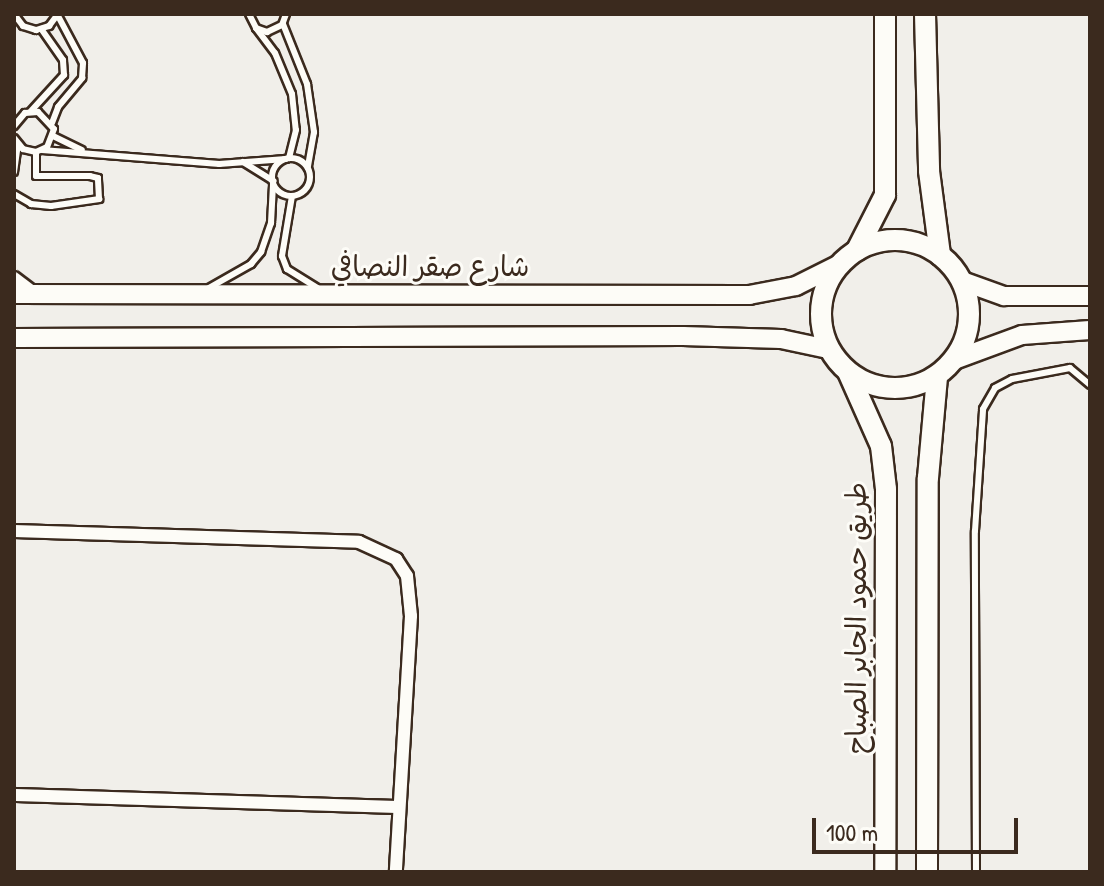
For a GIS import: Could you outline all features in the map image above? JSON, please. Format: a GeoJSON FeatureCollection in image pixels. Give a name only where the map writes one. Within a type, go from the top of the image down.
{"type":"FeatureCollection","features":[{"type":"Feature","properties":{"kind":"main road"},"geometry":{"type":"LineString","coordinates":[[885,14],[885,195],[857,250],[840,264],[820,305],[828,349],[848,372],[891,389],[937,377],[954,360],[969,321],[962,281]]}},
{"type":"Feature","properties":{"kind":"main road"},"geometry":{"type":"LineString","coordinates":[[925,14],[929,171],[940,255]]}},
{"type":"Feature","properties":{"kind":"main road"},"geometry":{"type":"LineString","coordinates":[[857,250],[899,240],[940,255],[962,281],[1004,296],[1090,296]]}},
{"type":"Feature","properties":{"kind":"main road","name":"شارع صقر النصافي"},"geometry":{"type":"LineString","coordinates":[[14,294],[749,295],[796,286],[840,264]]}},
{"type":"Feature","properties":{"kind":"main road"},"geometry":{"type":"LineString","coordinates":[[954,360],[1022,335],[1090,330]]}},
{"type":"Feature","properties":{"kind":"main road"},"geometry":{"type":"LineString","coordinates":[[14,338],[683,336],[781,339],[828,349]]}},
{"type":"Feature","properties":{"kind":"main road","name":"طريق حمود الجابر الصباح"},"geometry":{"type":"LineString","coordinates":[[848,372],[881,446],[886,489],[885,872]]}},
{"type":"Feature","properties":{"kind":"main road"},"geometry":{"type":"LineString","coordinates":[[927,872],[928,478],[937,377]]}},
{"type":"Feature","properties":{"kind":"street"},"geometry":{"type":"LineString","coordinates":[[14,278],[35,294]]}},
{"type":"Feature","properties":{"kind":"street"},"geometry":{"type":"LineString","coordinates":[[14,348],[60,337]]}},
{"type":"Feature","properties":{"kind":"street"},"geometry":{"type":"LineString","coordinates":[[14,531],[359,542],[389,554],[407,576],[410,596],[396,872]]}},
{"type":"Feature","properties":{"kind":"street"},"geometry":{"type":"LineString","coordinates":[[14,795],[399,807]]}},
{"type":"Feature","properties":{"kind":"lane"},"geometry":{"type":"LineString","coordinates":[[201,294],[261,252],[271,223],[274,170],[287,159],[296,130],[292,94],[275,53],[249,14]]}},
{"type":"Feature","properties":{"kind":"lane"},"geometry":{"type":"LineString","coordinates":[[256,28],[273,31],[283,24],[286,14]]}},
{"type":"Feature","properties":{"kind":"lane"},"geometry":{"type":"LineString","coordinates":[[14,194],[31,204],[51,206],[99,199],[98,178],[36,176],[39,151],[53,136],[52,123],[58,107],[82,78],[83,63],[58,15],[41,29]]}},
{"type":"Feature","properties":{"kind":"lane"},"geometry":{"type":"LineString","coordinates":[[14,16],[23,26],[41,29],[63,60],[64,75],[14,126]]}},
{"type":"Feature","properties":{"kind":"lane"},"geometry":{"type":"LineString","coordinates":[[283,24],[307,84],[314,132],[308,167],[309,184],[292,196],[282,256],[287,269],[323,293]]}},
{"type":"Feature","properties":{"kind":"lane"},"geometry":{"type":"LineString","coordinates":[[31,111],[52,123]]}},
{"type":"Feature","properties":{"kind":"lane"},"geometry":{"type":"LineString","coordinates":[[53,136],[82,150]]}},
{"type":"Feature","properties":{"kind":"lane"},"geometry":{"type":"LineString","coordinates":[[14,138],[18,145],[14,172]]}},
{"type":"Feature","properties":{"kind":"lane"},"geometry":{"type":"LineString","coordinates":[[18,145],[39,151],[82,150],[185,162],[287,159],[308,167]]}},
{"type":"Feature","properties":{"kind":"lane"},"geometry":{"type":"LineString","coordinates":[[243,162],[292,196]]}},
{"type":"Feature","properties":{"kind":"lane"},"geometry":{"type":"LineString","coordinates":[[976,872],[975,531],[983,409],[995,388],[1012,379],[1070,368],[1090,385]]}}]}
